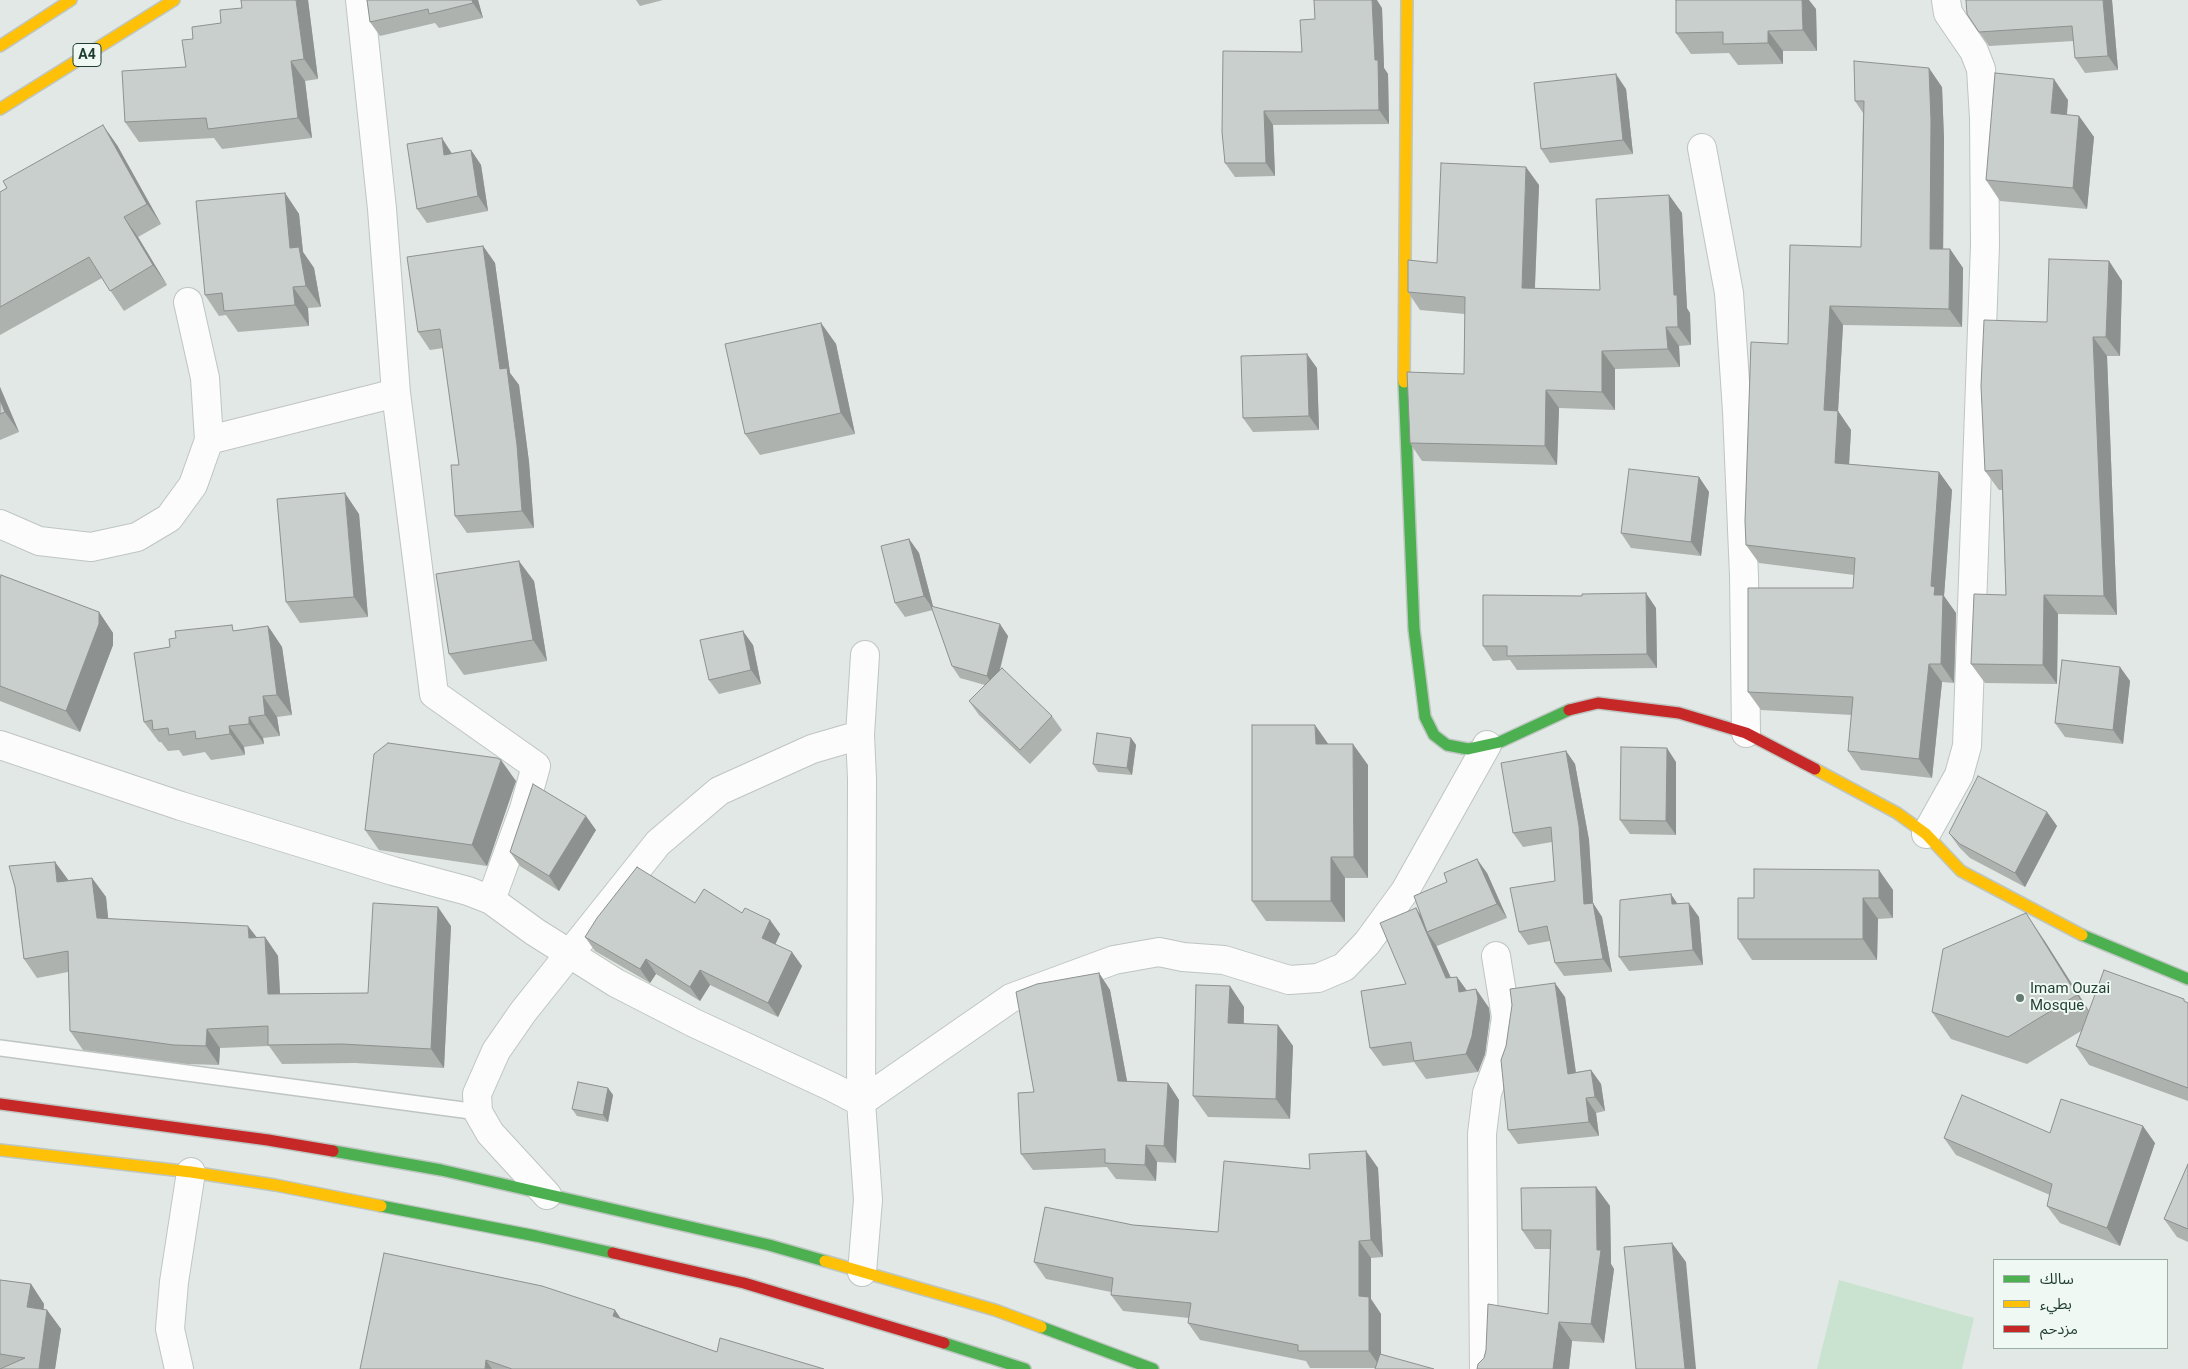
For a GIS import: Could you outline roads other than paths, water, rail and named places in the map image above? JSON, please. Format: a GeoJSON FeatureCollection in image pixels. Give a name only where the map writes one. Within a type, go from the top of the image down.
{"type":"FeatureCollection","features":[{"type":"Feature","properties":{"kind":"main road"},"geometry":{"type":"LineString","coordinates":[[0,46],[71,0]]}},
{"type":"Feature","properties":{"kind":"main road","name":"A4"},"geometry":{"type":"LineString","coordinates":[[0,110],[174,0]]}},
{"type":"Feature","properties":{"kind":"main road"},"geometry":{"type":"LineString","coordinates":[[1407,0],[1404,400],[1414,629],[1425,717],[1434,735],[1447,744],[1468,749],[1500,742],[1568,710],[1598,703],[1679,713],[1746,733],[1897,813],[1926,834],[1961,871],[2092,940],[2188,979]]}},
{"type":"Feature","properties":{"kind":"main road"},"geometry":{"type":"LineString","coordinates":[[0,1104],[268,1140],[441,1170],[769,1245],[995,1310],[1152,1369]]}},
{"type":"Feature","properties":{"kind":"main road"},"geometry":{"type":"LineString","coordinates":[[0,1150],[190,1172],[275,1185],[536,1236],[734,1281],[1025,1369]]}},
{"type":"Feature","properties":{"kind":"street"},"geometry":{"type":"LineString","coordinates":[[360,0],[382,209],[396,393],[434,694],[536,766],[524,809],[490,900]]}},
{"type":"Feature","properties":{"kind":"street"},"geometry":{"type":"LineString","coordinates":[[1926,834],[1959,775],[1967,746],[1986,245],[1984,118],[1981,69],[1974,51],[1948,13],[1946,0]]}},
{"type":"Feature","properties":{"kind":"street"},"geometry":{"type":"LineString","coordinates":[[1702,148],[1730,293],[1738,411],[1746,733]]}},
{"type":"Feature","properties":{"kind":"street"},"geometry":{"type":"LineString","coordinates":[[0,524],[39,541],[91,547],[136,537],[169,518],[193,485],[209,440],[205,378],[188,302]]}},
{"type":"Feature","properties":{"kind":"street"},"geometry":{"type":"LineString","coordinates":[[209,440],[396,393]]}},
{"type":"Feature","properties":{"kind":"street"},"geometry":{"type":"LineString","coordinates":[[862,1272],[868,1200],[861,1102],[862,779],[860,735],[864,655]]}},
{"type":"Feature","properties":{"kind":"street"},"geometry":{"type":"LineString","coordinates":[[547,1195],[490,1134],[478,1112],[477,1094],[496,1051],[523,1012],[658,843],[719,791],[812,750],[860,735]]}},
{"type":"Feature","properties":{"kind":"street"},"geometry":{"type":"LineString","coordinates":[[0,745],[181,806],[393,871],[468,891],[490,900],[568,955],[616,984],[861,1102]]}},
{"type":"Feature","properties":{"kind":"street"},"geometry":{"type":"LineString","coordinates":[[861,1102],[1011,998],[1114,960],[1159,952],[1183,957],[1224,960],[1289,980],[1318,978],[1344,967],[1367,943],[1405,891],[1487,745]]}},
{"type":"Feature","properties":{"kind":"street"},"geometry":{"type":"LineString","coordinates":[[1484,1369],[1482,1134],[1487,1093],[1500,1058],[1506,1017],[1496,956]]}},
{"type":"Feature","properties":{"kind":"street"},"geometry":{"type":"LineString","coordinates":[[179,1369],[170,1329],[174,1282],[190,1172]]}},
{"type":"Feature","properties":{"kind":"lane"},"geometry":{"type":"LineString","coordinates":[[0,1048],[478,1112]]}},
{"type":"Feature","properties":{"kind":"place","name":"Imam Ouzai Mosque"},"geometry":{"type":"Point","coordinates":[2020,998]}}]}
